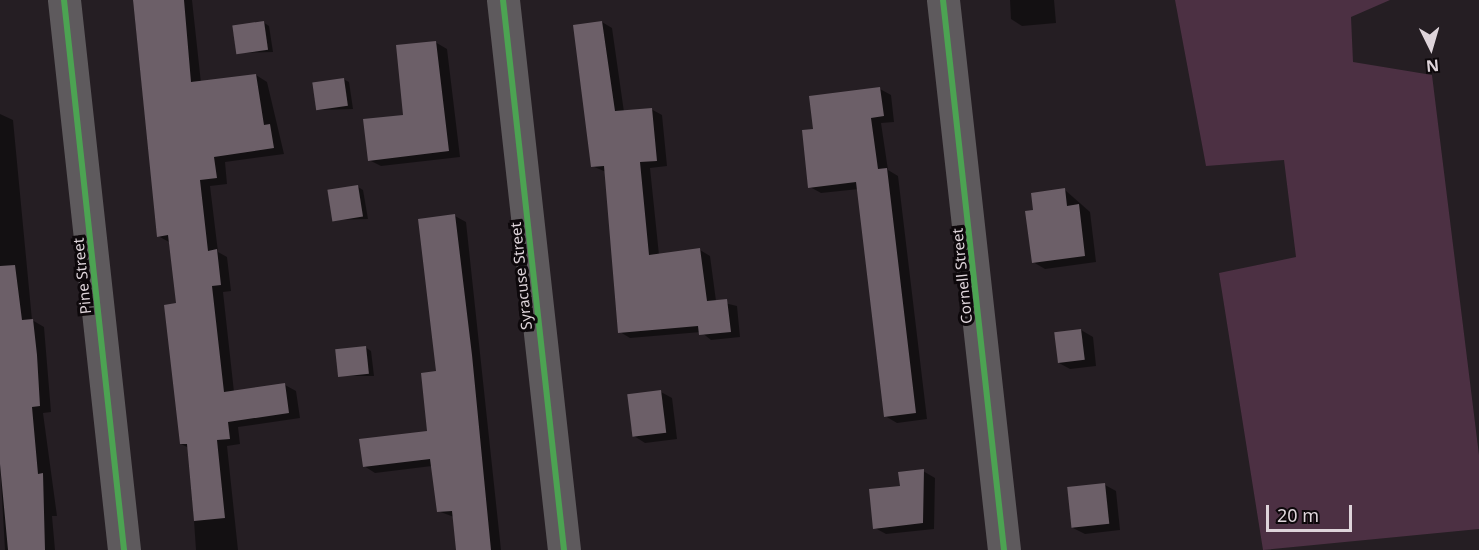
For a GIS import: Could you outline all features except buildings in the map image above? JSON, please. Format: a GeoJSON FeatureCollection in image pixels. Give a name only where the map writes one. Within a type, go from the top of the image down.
{"type":"FeatureCollection","features":[{"type":"Feature","properties":{"kind":"street","name":"Pine Street"},"geometry":{"type":"LineString","coordinates":[[63,0],[124,550]]}},
{"type":"Feature","properties":{"kind":"street","name":"Syracuse Street"},"geometry":{"type":"LineString","coordinates":[[503,0],[564,550]]}},
{"type":"Feature","properties":{"kind":"street","name":"Cornell Street"},"geometry":{"type":"LineString","coordinates":[[943,0],[1004,550]]}},
{"type":"Feature","properties":{"kind":"shaded area"},"geometry":{"type":"Polygon","coordinates":[[[1175,0],[1390,0],[1351,17],[1353,62],[1432,75],[1479,455],[1479,529],[1263,550],[1219,273],[1296,257],[1284,160],[1206,166],[1175,0]]]}},
{"type":"Feature","properties":{"kind":"cycle path"},"geometry":{"type":"LineString","coordinates":[[64,0],[124,550]]}},
{"type":"Feature","properties":{"kind":"cycle path"},"geometry":{"type":"LineString","coordinates":[[503,0],[564,550]]}},
{"type":"Feature","properties":{"kind":"cycle path"},"geometry":{"type":"LineString","coordinates":[[943,0],[1004,550]]}}]}
